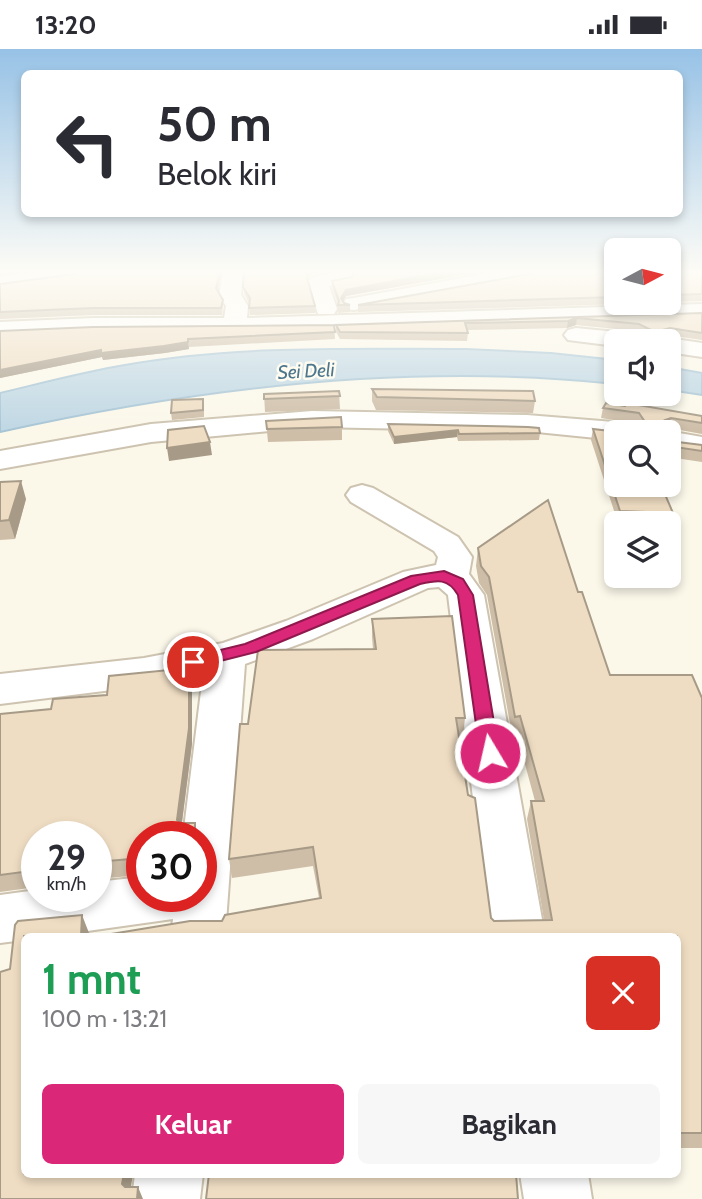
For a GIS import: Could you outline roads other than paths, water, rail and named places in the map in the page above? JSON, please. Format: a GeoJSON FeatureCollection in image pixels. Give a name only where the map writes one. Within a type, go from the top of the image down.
{"type":"FeatureCollection","features":[{"type":"Feature","properties":{"kind":"street"},"geometry":{"type":"LineString","coordinates":[[0,329],[78,326]]}},
{"type":"Feature","properties":{"kind":"street"},"geometry":{"type":"LineString","coordinates":[[151,326],[188,326]]}},
{"type":"Feature","properties":{"kind":"street"},"geometry":{"type":"LineString","coordinates":[[31,350],[179,326]]}},
{"type":"Feature","properties":{"kind":"street"},"geometry":{"type":"LineString","coordinates":[[466,326],[604,338]]}},
{"type":"Feature","properties":{"kind":"street"},"geometry":{"type":"LineString","coordinates":[[681,347],[702,350]]}},
{"type":"Feature","properties":{"kind":"street"},"geometry":{"type":"LineString","coordinates":[[0,460],[150,433],[312,419],[527,423],[604,430]]}},
{"type":"Feature","properties":{"kind":"street"},"geometry":{"type":"LineString","coordinates":[[681,442],[702,446]]}},
{"type":"Feature","properties":{"kind":"street"},"geometry":{"type":"LineString","coordinates":[[362,495],[446,544],[455,557],[454,580]]}},
{"type":"Feature","properties":{"kind":"street"},"geometry":{"type":"LineString","coordinates":[[0,689],[154,669],[225,656],[416,580],[435,575],[454,580],[466,595],[518,933]]}},
{"type":"Feature","properties":{"kind":"street"},"geometry":{"type":"LineString","coordinates":[[204,821],[225,656]]}},
{"type":"Feature","properties":{"kind":"street"},"geometry":{"type":"LineString","coordinates":[[0,919],[126,909]]}},
{"type":"Feature","properties":{"kind":"street"},"geometry":{"type":"LineString","coordinates":[[166,1199],[169,1178]]}},
{"type":"Feature","properties":{"kind":"street"},"geometry":{"type":"LineString","coordinates":[[555,1178],[558,1199]]}},
{"type":"Feature","properties":{"kind":"water","name":"Sei Deli"},"geometry":{"type":"Polygon","coordinates":[[[466,349],[604,359],[604,383],[462,376],[306,383],[152,402],[0,432],[0,393],[78,374],[167,359],[252,351],[466,349]]]}},
{"type":"Feature","properties":{"kind":"water"},"geometry":{"type":"Polygon","coordinates":[[[681,369],[702,373],[702,395],[681,392],[681,369]]]}}]}
